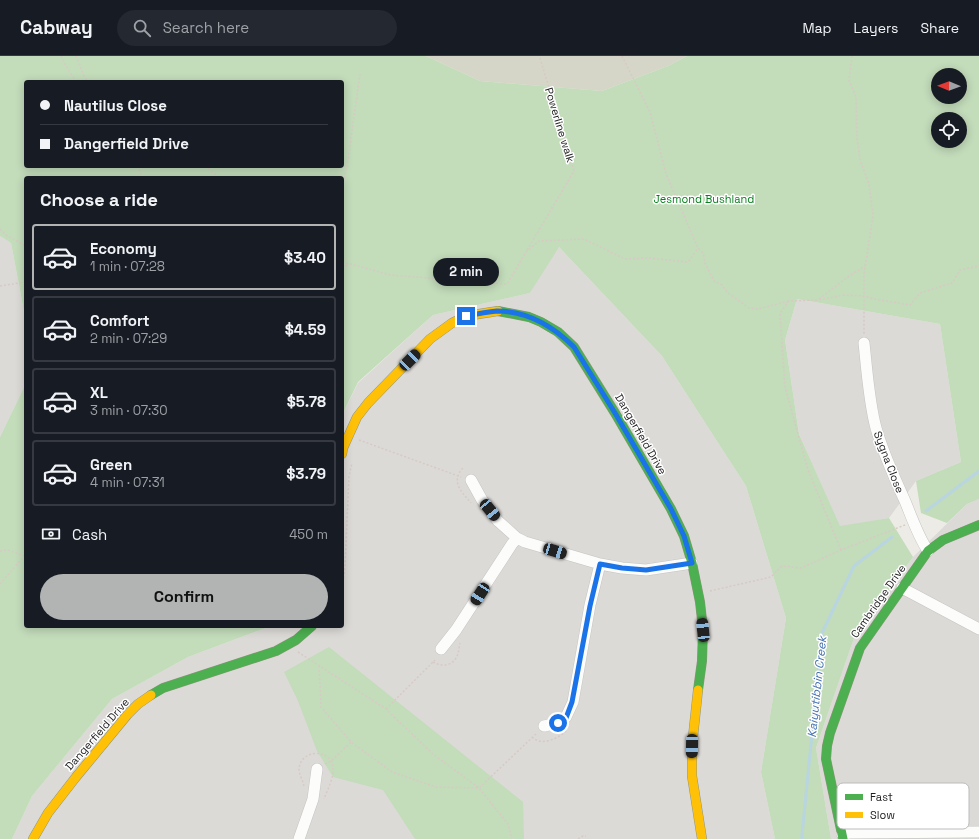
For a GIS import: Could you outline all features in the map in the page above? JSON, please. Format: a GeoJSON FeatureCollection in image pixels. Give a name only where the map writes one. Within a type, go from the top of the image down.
{"type":"FeatureCollection","features":[{"type":"Feature","properties":{"kind":"street","name":"Dangerfield Drive"},"geometry":{"type":"LineString","coordinates":[[344,446],[357,417],[368,403],[430,339],[452,323],[466,316],[497,311],[529,317],[550,326],[574,347],[615,413],[671,509],[684,536],[692,563],[700,602],[703,630],[702,661],[692,746],[692,776],[702,839]]}},
{"type":"Feature","properties":{"kind":"street","name":"Sygna Close"},"geometry":{"type":"LineString","coordinates":[[864,344],[875,426],[882,450],[923,543],[928,551]]}},
{"type":"Feature","properties":{"kind":"street"},"geometry":{"type":"LineString","coordinates":[[471,480],[482,500],[498,521],[517,538],[600,564],[622,568],[646,570],[692,563]]}},
{"type":"Feature","properties":{"kind":"street","name":"Cambridge Drive"},"geometry":{"type":"LineString","coordinates":[[837,809],[826,759],[826,748],[860,648],[928,551],[943,540],[979,525]]}},
{"type":"Feature","properties":{"kind":"street"},"geometry":{"type":"LineString","coordinates":[[441,649],[456,630],[517,538]]}},
{"type":"Feature","properties":{"kind":"street"},"geometry":{"type":"LineString","coordinates":[[544,726],[558,723],[566,718],[572,702],[590,606],[600,564]]}},
{"type":"Feature","properties":{"kind":"street"},"geometry":{"type":"LineString","coordinates":[[902,588],[979,629]]}},
{"type":"Feature","properties":{"kind":"street","name":"Dangerfield Drive"},"geometry":{"type":"LineString","coordinates":[[33,839],[48,813],[76,777],[138,704],[163,688],[276,651],[298,639],[310,628]]}},
{"type":"Feature","properties":{"kind":"street"},"geometry":{"type":"LineString","coordinates":[[299,839],[313,799],[317,769]]}},
{"type":"Feature","properties":{"kind":"street"},"geometry":{"type":"LineString","coordinates":[[843,837],[850,833],[979,832]]}},
{"type":"Feature","properties":{"kind":"path"},"geometry":{"type":"LineString","coordinates":[[61,56],[75,80]]}},
{"type":"Feature","properties":{"kind":"path"},"geometry":{"type":"LineString","coordinates":[[76,56],[87,80]]}},
{"type":"Feature","properties":{"kind":"path"},"geometry":{"type":"LineString","coordinates":[[622,56],[650,112],[666,174],[698,248],[703,253],[705,263],[714,281],[722,285],[727,292],[749,308],[758,309],[789,301],[818,300],[844,295],[864,296],[910,305],[920,293],[952,283],[960,270],[979,266]]}},
{"type":"Feature","properties":{"kind":"path"},"geometry":{"type":"LineString","coordinates":[[852,56],[849,80],[856,97],[856,138],[860,160],[869,184],[873,215],[866,266],[864,296],[864,344]]}},
{"type":"Feature","properties":{"kind":"path","name":"Powerline walk"},"geometry":{"type":"LineString","coordinates":[[351,264],[390,275],[507,284],[574,171],[540,58]]}},
{"type":"Feature","properties":{"kind":"path"},"geometry":{"type":"LineString","coordinates":[[344,178],[347,167],[360,74]]}},
{"type":"Feature","properties":{"kind":"path"},"geometry":{"type":"LineString","coordinates":[[208,168],[218,176]]}},
{"type":"Feature","properties":{"kind":"path"},"geometry":{"type":"LineString","coordinates":[[0,228],[6,235],[24,245]]}},
{"type":"Feature","properties":{"kind":"path"},"geometry":{"type":"LineString","coordinates":[[526,252],[539,241],[584,239],[625,259],[648,258],[688,262],[698,248]]}},
{"type":"Feature","properties":{"kind":"path"},"geometry":{"type":"LineString","coordinates":[[344,263],[351,264]]}},
{"type":"Feature","properties":{"kind":"path"},"geometry":{"type":"LineString","coordinates":[[344,267],[351,264]]}},
{"type":"Feature","properties":{"kind":"path"},"geometry":{"type":"LineString","coordinates":[[818,300],[849,276],[866,266]]}},
{"type":"Feature","properties":{"kind":"path"},"geometry":{"type":"LineString","coordinates":[[0,286],[24,282]]}},
{"type":"Feature","properties":{"kind":"path"},"geometry":{"type":"LineString","coordinates":[[789,301],[780,313],[785,387],[808,470],[841,550]]}},
{"type":"Feature","properties":{"kind":"path"},"geometry":{"type":"LineString","coordinates":[[349,434],[360,440],[456,476]]}},
{"type":"Feature","properties":{"kind":"path"},"geometry":{"type":"LineString","coordinates":[[360,440],[362,435]]}},
{"type":"Feature","properties":{"kind":"path"},"geometry":{"type":"LineString","coordinates":[[344,575],[349,476],[353,459]]}},
{"type":"Feature","properties":{"kind":"path"},"geometry":{"type":"LineString","coordinates":[[698,593],[772,577],[782,566],[801,568],[913,521]]}},
{"type":"Feature","properties":{"kind":"path"},"geometry":{"type":"LineString","coordinates":[[0,551],[8,550],[24,555]]}},
{"type":"Feature","properties":{"kind":"path"},"geometry":{"type":"LineString","coordinates":[[0,584],[24,556]]}},
{"type":"Feature","properties":{"kind":"path"},"geometry":{"type":"LineString","coordinates":[[300,650],[297,652],[386,709],[433,754],[479,788],[508,824],[512,839]]}},
{"type":"Feature","properties":{"kind":"path"},"geometry":{"type":"LineString","coordinates":[[386,709],[435,660]]}},
{"type":"Feature","properties":{"kind":"path"},"geometry":{"type":"LineString","coordinates":[[319,666],[321,707],[351,742],[392,772],[436,787],[479,788],[544,726]]}},
{"type":"Feature","properties":{"kind":"path"},"geometry":{"type":"LineString","coordinates":[[532,737],[537,741],[549,741],[570,728]]}},
{"type":"Feature","properties":{"kind":"path"},"geometry":{"type":"LineString","coordinates":[[317,769],[331,761],[351,742]]}},
{"type":"Feature","properties":{"kind":"path"},"geometry":{"type":"LineString","coordinates":[[578,839],[586,836]]}},
{"type":"Feature","properties":{"kind":"shaded area"},"geometry":{"type":"Polygon","coordinates":[[[426,56],[687,56],[668,66],[602,91],[480,81],[426,56]]]}},
{"type":"Feature","properties":{"kind":"shaded area"},"geometry":{"type":"Polygon","coordinates":[[[0,236],[11,243],[24,311],[24,387],[0,437],[0,236]]]}},
{"type":"Feature","properties":{"kind":"shaded area"},"geometry":{"type":"Polygon","coordinates":[[[558,246],[662,356],[746,486],[786,618],[761,772],[775,839],[12,839],[32,796],[112,699],[188,657],[266,628],[344,628],[344,411],[358,383],[433,315],[530,293],[558,246]]]}},
{"type":"Feature","properties":{"kind":"shaded area"},"geometry":{"type":"Polygon","coordinates":[[[797,299],[940,324],[961,462],[916,481],[889,518],[840,527],[799,434],[785,340],[797,299]]]}},
{"type":"Feature","properties":{"kind":"shaded area"},"geometry":{"type":"Polygon","coordinates":[[[979,499],[979,839],[831,839],[816,748],[854,638],[913,557],[967,504],[979,499]]]}},
{"type":"Feature","properties":{"kind":"green space","name":"Jesmond Bushland"},"geometry":{"type":"Polygon","coordinates":[[[0,56],[426,56],[480,81],[602,91],[668,66],[687,56],[979,56],[979,499],[967,504],[947,523],[921,513],[916,481],[961,462],[940,324],[797,299],[785,340],[799,434],[840,526],[889,518],[913,557],[854,638],[816,748],[831,839],[775,839],[761,772],[786,618],[746,486],[662,356],[559,247],[530,293],[433,315],[358,382],[344,411],[344,176],[24,176],[24,311],[11,243],[0,236],[0,56]]]}},
{"type":"Feature","properties":{"kind":"green space"},"geometry":{"type":"Polygon","coordinates":[[[24,387],[24,628],[266,628],[188,657],[112,699],[32,796],[12,839],[0,839],[0,437],[24,387]]]}},
{"type":"Feature","properties":{"kind":"green space"},"geometry":{"type":"Polygon","coordinates":[[[329,647],[523,802],[524,839],[415,839],[383,790],[333,777],[317,751],[298,701],[284,672],[329,647]]]}},
{"type":"Feature","properties":{"kind":"waterway","name":"Kaiyutibbin Creek"},"geometry":{"type":"LineString","coordinates":[[926,511],[979,471]]}},
{"type":"Feature","properties":{"kind":"waterway","name":"Kaiyutibbin Creek"},"geometry":{"type":"LineString","coordinates":[[802,839],[822,633],[854,566],[892,537]]}},
{"type":"Feature","properties":{"kind":"traffic: fast"},"geometry":{"type":"LineString","coordinates":[[498,311],[529,317],[541,322],[558,332],[574,347],[615,413],[671,509],[684,536],[692,563],[700,602],[703,629],[702,661],[698,690]]}},
{"type":"Feature","properties":{"kind":"traffic: fast"},"geometry":{"type":"LineString","coordinates":[[837,811],[826,759],[827,746],[830,733],[860,648],[928,551],[943,540],[979,525]]}},
{"type":"Feature","properties":{"kind":"traffic: fast"},"geometry":{"type":"LineString","coordinates":[[151,695],[163,688],[276,651],[296,640],[310,628]]}},
{"type":"Feature","properties":{"kind":"traffic: fast"},"geometry":{"type":"LineString","coordinates":[[841,829],[843,839]]}},
{"type":"Feature","properties":{"kind":"traffic: slow"},"geometry":{"type":"LineString","coordinates":[[344,446],[357,417],[368,403],[430,339],[452,323],[466,316],[498,311]]}},
{"type":"Feature","properties":{"kind":"traffic: slow"},"geometry":{"type":"LineString","coordinates":[[698,690],[692,746],[692,776],[702,839]]}},
{"type":"Feature","properties":{"kind":"traffic: slow"},"geometry":{"type":"LineString","coordinates":[[33,839],[48,813],[76,777],[128,714],[138,704],[151,695]]}},
{"type":"Feature","properties":{"kind":"route"},"geometry":{"type":"LineString","coordinates":[[466,316],[497,311],[529,317],[550,326],[574,347],[615,413],[671,509],[684,536],[692,563],[646,570],[600,564],[590,606],[572,702],[566,718],[558,723]]}}]}
